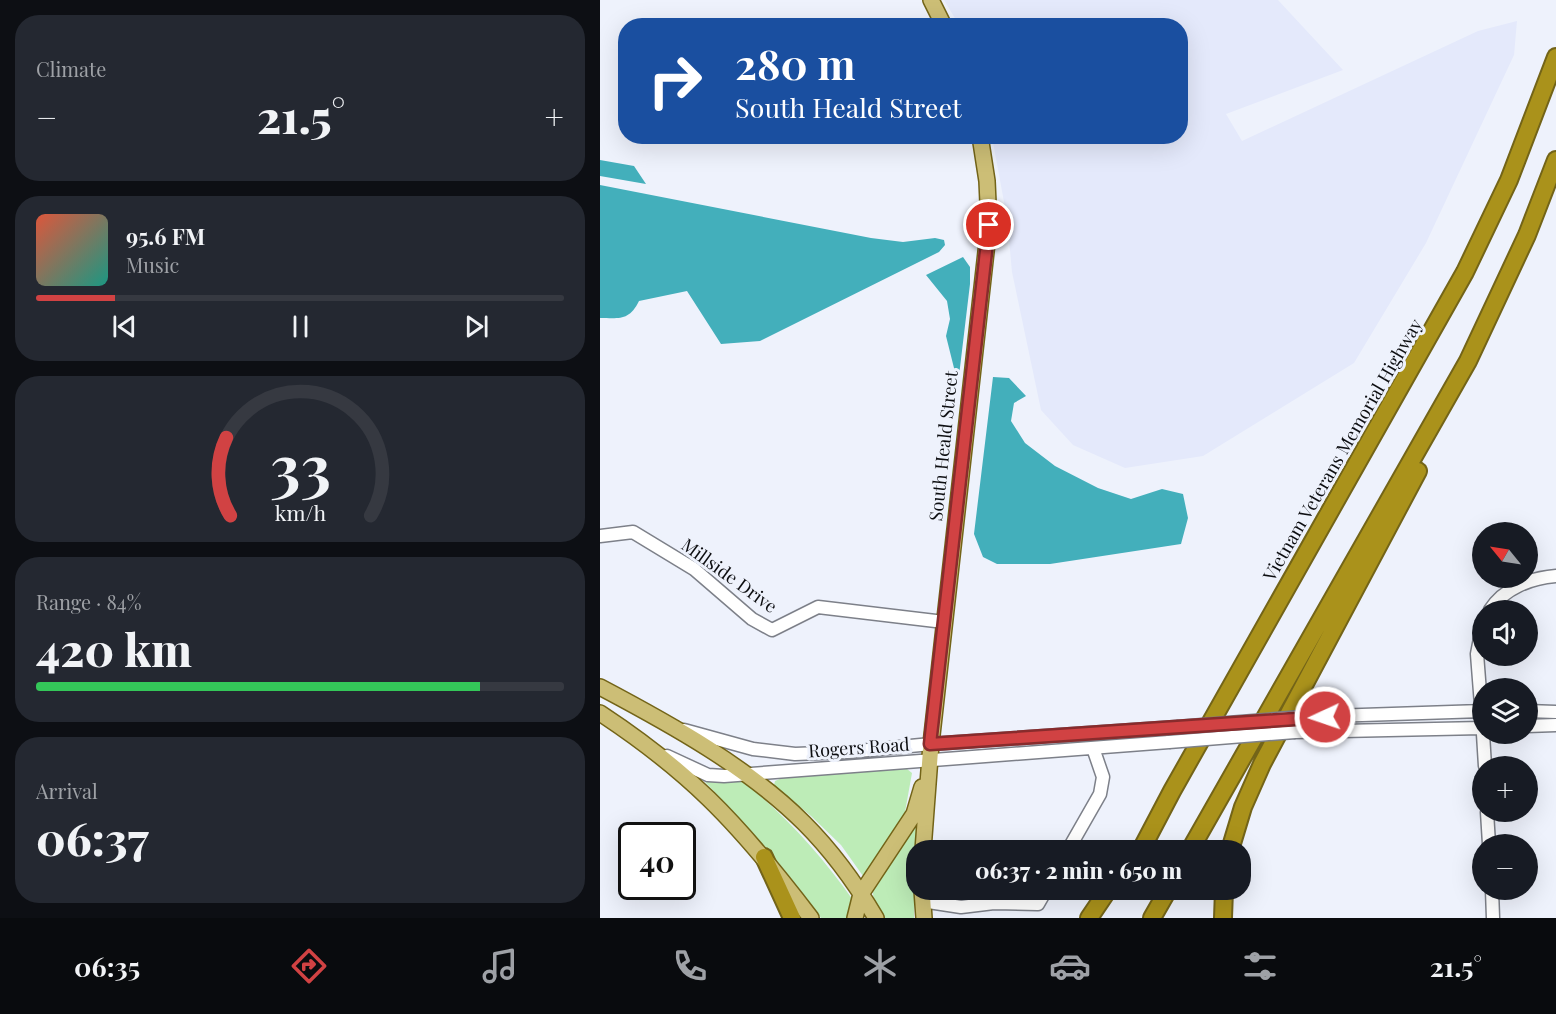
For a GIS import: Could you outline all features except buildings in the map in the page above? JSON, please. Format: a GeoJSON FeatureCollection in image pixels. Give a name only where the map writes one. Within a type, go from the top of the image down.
{"type":"FeatureCollection","features":[{"type":"Feature","properties":{"kind":"highway","name":"Vietnam Veterans Memorial Highway"},"geometry":{"type":"LineString","coordinates":[[1146,840],[1460,282],[1509,180],[1556,57]]}},
{"type":"Feature","properties":{"kind":"highway"},"geometry":{"type":"LineString","coordinates":[[1196,840],[1468,361],[1527,235],[1556,160]]}},
{"type":"Feature","properties":{"kind":"highway"},"geometry":{"type":"LineString","coordinates":[[1233,840],[1254,779],[1445,423],[1468,361]]}},
{"type":"Feature","properties":{"kind":"highway"},"geometry":{"type":"LineString","coordinates":[[1139,840],[1172,791]]}},
{"type":"Feature","properties":{"kind":"highway"},"geometry":{"type":"LineString","coordinates":[[764,857],[792,918]]}},
{"type":"Feature","properties":{"kind":"highway"},"geometry":{"type":"LineString","coordinates":[[1089,918],[1101,900]]}},
{"type":"Feature","properties":{"kind":"highway"},"geometry":{"type":"LineString","coordinates":[[1104,918],[1114,900]]}},
{"type":"Feature","properties":{"kind":"highway"},"geometry":{"type":"LineString","coordinates":[[1152,918],[1162,900]]}},
{"type":"Feature","properties":{"kind":"highway"},"geometry":{"type":"LineString","coordinates":[[1223,918],[1224,900]]}},
{"type":"Feature","properties":{"kind":"main road"},"geometry":{"type":"LineString","coordinates":[[931,0],[940,18]]}},
{"type":"Feature","properties":{"kind":"main road","name":"South Heald Street"},"geometry":{"type":"LineString","coordinates":[[925,840],[930,744],[989,225],[987,181],[981,144]]}},
{"type":"Feature","properties":{"kind":"main road"},"geometry":{"type":"LineString","coordinates":[[600,687],[748,775],[804,823],[832,855],[876,918]]}},
{"type":"Feature","properties":{"kind":"main road"},"geometry":{"type":"LineString","coordinates":[[600,713],[642,742],[709,798],[764,857],[811,918]]}},
{"type":"Feature","properties":{"kind":"main road","name":"South Heald Street"},"geometry":{"type":"LineString","coordinates":[[855,918],[861,894],[914,814],[930,761]]}},
{"type":"Feature","properties":{"kind":"main road"},"geometry":{"type":"LineString","coordinates":[[922,900],[924,918]]}},
{"type":"Feature","properties":{"kind":"street","name":"Millside Drive"},"geometry":{"type":"LineString","coordinates":[[600,536],[633,532],[694,569],[752,619],[772,630],[818,607],[944,622]]}},
{"type":"Feature","properties":{"kind":"street"},"geometry":{"type":"LineString","coordinates":[[1499,600],[1506,592],[1530,580],[1556,576]]}},
{"type":"Feature","properties":{"kind":"street","name":"Rogers Road"},"geometry":{"type":"LineString","coordinates":[[667,725],[753,749],[795,754],[1302,717],[1472,711]]}},
{"type":"Feature","properties":{"kind":"street"},"geometry":{"type":"LineString","coordinates":[[1538,711],[1556,712]]}},
{"type":"Feature","properties":{"kind":"street"},"geometry":{"type":"LineString","coordinates":[[1538,726],[1556,725]]}},
{"type":"Feature","properties":{"kind":"street","name":"Rogers Road"},"geometry":{"type":"LineString","coordinates":[[642,742],[684,765],[708,774],[748,775],[1295,732],[1472,728]]}},
{"type":"Feature","properties":{"kind":"street"},"geometry":{"type":"LineString","coordinates":[[1074,840],[1100,794],[1103,777],[1093,748]]}},
{"type":"Feature","properties":{"kind":"street"},"geometry":{"type":"LineString","coordinates":[[937,900],[960,908],[994,903],[1038,904],[1040,900]]}},
{"type":"Feature","properties":{"kind":"street"},"geometry":{"type":"LineString","coordinates":[[1492,900],[1493,918]]}},
{"type":"Feature","properties":{"kind":"shaded area"},"geometry":{"type":"Polygon","coordinates":[[[944,0],[1278,0],[1343,70],[1226,114],[1242,141],[1478,31],[1517,21],[1514,55],[1426,243],[1354,363],[1203,456],[1125,468],[1073,445],[1041,410],[1012,272],[1007,218],[993,144],[1188,144],[1188,18],[955,18],[944,0]]]}},
{"type":"Feature","properties":{"kind":"green space"},"geometry":{"type":"Polygon","coordinates":[[[907,769],[912,773],[905,812],[863,876],[841,845],[774,785],[775,781],[782,778],[907,769]]]}},
{"type":"Feature","properties":{"kind":"green space"},"geometry":{"type":"Polygon","coordinates":[[[705,782],[744,782],[789,823],[816,852],[853,900],[849,918],[821,918],[766,848],[705,782]]]}},
{"type":"Feature","properties":{"kind":"green space"},"geometry":{"type":"Polygon","coordinates":[[[914,824],[919,826],[917,840],[906,840],[906,900],[914,900],[914,918],[884,918],[874,900],[873,893],[874,886],[914,824]]]}},
{"type":"Feature","properties":{"kind":"water"},"geometry":{"type":"Polygon","coordinates":[[[600,160],[634,166],[646,184],[600,176],[600,160]]]}},
{"type":"Feature","properties":{"kind":"water"},"geometry":{"type":"Polygon","coordinates":[[[600,185],[871,238],[903,242],[935,238],[944,240],[945,245],[939,252],[760,341],[721,344],[687,291],[639,301],[632,312],[623,317],[600,318],[600,185]]]}},
{"type":"Feature","properties":{"kind":"water"},"geometry":{"type":"Polygon","coordinates":[[[963,257],[970,267],[970,284],[958,384],[946,336],[950,319],[947,301],[926,275],[963,257]]]}},
{"type":"Feature","properties":{"kind":"water"},"geometry":{"type":"Polygon","coordinates":[[[993,377],[1009,378],[1026,396],[1014,403],[1011,421],[1025,443],[1055,466],[1098,488],[1131,499],[1162,489],[1183,494],[1188,518],[1181,544],[1050,564],[997,564],[983,557],[974,534],[993,377]]]}},
{"type":"Feature","properties":{"kind":"route"},"geometry":{"type":"LineString","coordinates":[[989,225],[930,744],[1325,717]]}}]}
